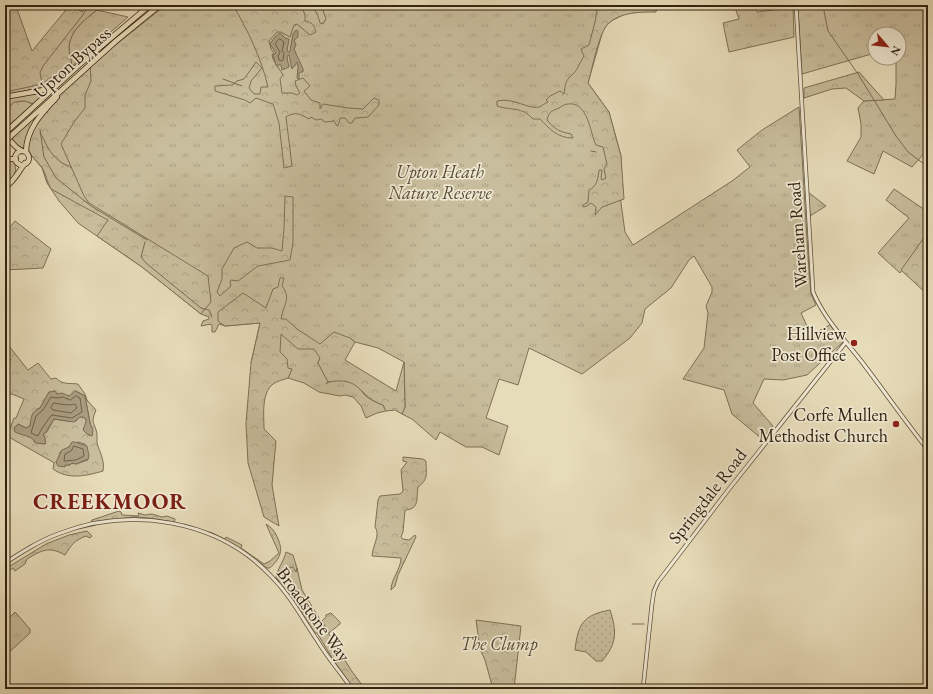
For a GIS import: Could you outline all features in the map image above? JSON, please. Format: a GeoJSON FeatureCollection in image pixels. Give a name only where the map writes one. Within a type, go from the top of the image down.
{"type":"FeatureCollection","features":[{"type":"Feature","properties":{"kind":"highway","name":"Upton Bypass"},"geometry":{"type":"LineString","coordinates":[[6,133],[79,65],[150,5]]}},
{"type":"Feature","properties":{"kind":"highway","name":"Upton Bypass"},"geometry":{"type":"LineString","coordinates":[[5,142],[80,72],[160,5]]}},
{"type":"Feature","properties":{"kind":"highway"},"geometry":{"type":"LineString","coordinates":[[5,98],[44,90],[79,65]]}},
{"type":"Feature","properties":{"kind":"highway"},"geometry":{"type":"LineString","coordinates":[[24,152],[26,142],[37,119],[80,72]]}},
{"type":"Feature","properties":{"kind":"highway"},"geometry":{"type":"LineString","coordinates":[[6,133],[11,142],[18,172]]}},
{"type":"Feature","properties":{"kind":"highway"},"geometry":{"type":"LineString","coordinates":[[5,187],[14,181],[18,172],[29,157],[11,142]]}},
{"type":"Feature","properties":{"kind":"highway"},"geometry":{"type":"LineString","coordinates":[[15,159],[18,153],[24,152]]}},
{"type":"Feature","properties":{"kind":"highway"},"geometry":{"type":"LineString","coordinates":[[5,159],[15,159],[22,164],[25,163]]}},
{"type":"Feature","properties":{"kind":"street","name":"Wareham Road"},"geometry":{"type":"LineString","coordinates":[[796,5],[813,292],[818,305],[928,450]]}},
{"type":"Feature","properties":{"kind":"street","name":"Springdale Road"},"geometry":{"type":"LineString","coordinates":[[643,689],[652,604],[658,582],[729,489],[846,342]]}},
{"type":"Feature","properties":{"kind":"street","name":"Broadstone Way"},"geometry":{"type":"LineString","coordinates":[[5,563],[51,536],[96,523],[131,519],[148,519],[171,522],[201,531],[220,539],[252,558],[270,575],[292,601],[318,642],[352,689]]}},
{"type":"Feature","properties":{"kind":"green space"},"geometry":{"type":"Polygon","coordinates":[[[5,5],[16,6],[32,51],[70,5],[82,12],[88,5],[91,5],[97,10],[83,21],[72,36],[69,47],[72,66],[48,86],[5,95],[5,5]]]}},
{"type":"Feature","properties":{"kind":"green space","name":"Upton Heath Nature Reserve"},"geometry":{"type":"Polygon","coordinates":[[[166,5],[569,5],[623,15],[609,22],[603,30],[588,83],[609,112],[621,156],[621,203],[625,232],[633,245],[732,181],[750,167],[737,150],[762,130],[799,107],[811,294],[816,305],[801,313],[811,335],[830,325],[843,342],[807,375],[783,380],[764,379],[753,403],[773,426],[762,439],[732,414],[724,390],[683,379],[704,348],[708,313],[706,306],[712,292],[712,287],[694,256],[689,260],[671,288],[645,309],[642,323],[630,338],[582,374],[529,348],[518,385],[499,379],[486,418],[508,426],[499,455],[482,447],[466,447],[440,432],[436,440],[412,419],[402,414],[405,407],[404,362],[378,348],[355,342],[350,338],[320,358],[318,363],[328,381],[326,384],[335,380],[343,380],[353,383],[368,398],[383,405],[386,411],[366,418],[361,406],[353,397],[319,392],[304,383],[288,378],[292,369],[251,363],[260,323],[225,326],[219,324],[215,332],[212,332],[211,324],[201,326],[203,321],[209,319],[209,317],[201,314],[142,267],[78,223],[59,201],[47,183],[42,168],[29,150],[90,65],[166,5]]]}},
{"type":"Feature","properties":{"kind":"green space"},"geometry":{"type":"Polygon","coordinates":[[[233,5],[309,5],[302,7],[305,15],[305,21],[312,24],[316,32],[310,35],[297,24],[294,25],[290,37],[281,32],[277,32],[269,41],[271,49],[274,53],[272,55],[273,59],[283,75],[280,79],[282,93],[292,93],[297,95],[300,93],[295,81],[303,78],[310,86],[304,91],[311,100],[320,103],[320,109],[323,104],[363,109],[374,98],[379,100],[379,105],[368,117],[355,118],[352,123],[349,123],[345,118],[340,118],[337,126],[334,121],[325,122],[321,119],[316,120],[311,117],[309,119],[298,114],[293,114],[286,117],[292,166],[284,168],[279,123],[273,104],[256,98],[250,103],[245,100],[215,91],[215,86],[232,85],[237,81],[244,79],[256,62],[262,68],[251,81],[249,88],[254,94],[260,94],[261,87],[268,87],[262,65],[254,44],[233,5]]]}},
{"type":"Feature","properties":{"kind":"green space"},"geometry":{"type":"Polygon","coordinates":[[[309,5],[321,5],[326,19],[323,24],[320,23],[316,13],[309,5]]]}},
{"type":"Feature","properties":{"kind":"green space"},"geometry":{"type":"Polygon","coordinates":[[[598,5],[648,5],[657,7],[656,12],[631,13],[614,19],[605,27],[596,51],[588,83],[609,112],[621,156],[624,199],[602,207],[595,215],[596,207],[591,203],[583,207],[583,205],[588,202],[589,190],[594,187],[598,179],[599,170],[602,170],[602,180],[606,178],[604,169],[607,164],[603,147],[596,145],[587,119],[580,107],[575,104],[566,104],[549,115],[547,120],[552,126],[560,131],[571,134],[573,138],[567,138],[558,135],[540,119],[533,119],[520,110],[497,106],[497,101],[503,100],[531,107],[540,107],[548,102],[546,100],[550,96],[560,91],[564,94],[566,82],[576,71],[584,56],[581,49],[589,45],[598,5]]]}},
{"type":"Feature","properties":{"kind":"green space"},"geometry":{"type":"Polygon","coordinates":[[[734,5],[755,5],[757,12],[773,10],[773,5],[793,5],[794,37],[729,52],[723,23],[739,19],[734,5]]]}},
{"type":"Feature","properties":{"kind":"green space"},"geometry":{"type":"Polygon","coordinates":[[[827,5],[928,5],[928,149],[912,167],[883,151],[874,174],[847,161],[861,137],[861,124],[858,108],[864,101],[895,99],[896,66],[907,66],[907,26],[867,26],[867,55],[802,74],[798,8],[827,5]]]}},
{"type":"Feature","properties":{"kind":"green space"},"geometry":{"type":"Polygon","coordinates":[[[97,10],[128,17],[72,66],[69,47],[72,36],[83,21],[97,10]]]}},
{"type":"Feature","properties":{"kind":"green space"},"geometry":{"type":"Polygon","coordinates":[[[90,65],[91,81],[85,95],[85,108],[74,122],[61,144],[84,196],[89,203],[208,276],[211,302],[201,314],[142,267],[97,236],[108,220],[51,189],[43,169],[28,150],[28,138],[42,116],[90,65]]]}},
{"type":"Feature","properties":{"kind":"green space"},"geometry":{"type":"Polygon","coordinates":[[[859,72],[884,100],[864,101],[846,88],[832,89],[804,98],[804,88],[859,72]]]}},
{"type":"Feature","properties":{"kind":"green space"},"geometry":{"type":"Polygon","coordinates":[[[49,90],[33,104],[21,101],[5,112],[5,100],[9,98],[49,90]]]}},
{"type":"Feature","properties":{"kind":"green space"},"geometry":{"type":"Polygon","coordinates":[[[25,101],[33,104],[7,127],[5,123],[5,112],[14,102],[25,101]]]}},
{"type":"Feature","properties":{"kind":"green space"},"geometry":{"type":"Polygon","coordinates":[[[47,104],[24,149],[20,149],[10,139],[47,104]]]}},
{"type":"Feature","properties":{"kind":"green space"},"geometry":{"type":"Polygon","coordinates":[[[5,161],[12,161],[15,164],[15,171],[14,176],[5,185],[5,161]]]}},
{"type":"Feature","properties":{"kind":"green space"},"geometry":{"type":"Polygon","coordinates":[[[894,189],[928,212],[928,232],[900,273],[878,253],[909,218],[886,200],[894,189]]]}},
{"type":"Feature","properties":{"kind":"green space"},"geometry":{"type":"Polygon","coordinates":[[[808,192],[826,206],[810,216],[808,192]]]}},
{"type":"Feature","properties":{"kind":"green space"},"geometry":{"type":"Polygon","coordinates":[[[285,196],[293,197],[293,243],[290,260],[258,266],[238,281],[231,280],[231,286],[220,296],[217,292],[222,279],[222,269],[234,248],[247,242],[257,248],[272,248],[282,251],[285,196]]]}},
{"type":"Feature","properties":{"kind":"green space"},"geometry":{"type":"Polygon","coordinates":[[[15,221],[51,249],[43,268],[5,270],[5,233],[15,221]]]}},
{"type":"Feature","properties":{"kind":"green space"},"geometry":{"type":"Polygon","coordinates":[[[928,232],[928,295],[901,270],[928,232]]]}},
{"type":"Feature","properties":{"kind":"green space"},"geometry":{"type":"Polygon","coordinates":[[[280,278],[284,278],[282,286],[287,298],[281,319],[286,319],[297,329],[320,344],[334,332],[350,338],[355,342],[345,360],[396,391],[404,362],[405,407],[402,414],[395,410],[386,411],[383,405],[368,397],[353,384],[339,381],[328,382],[318,363],[320,358],[314,349],[298,349],[281,334],[280,352],[287,359],[288,368],[292,369],[288,378],[278,381],[269,388],[265,399],[264,411],[264,429],[276,441],[272,485],[279,526],[264,517],[248,463],[246,423],[251,363],[260,323],[225,326],[218,321],[218,312],[243,293],[266,308],[273,289],[278,287],[280,278]]]}},
{"type":"Feature","properties":{"kind":"green space"},"geometry":{"type":"Polygon","coordinates":[[[10,345],[9,346],[28,370],[38,363],[51,379],[56,378],[63,383],[78,384],[85,394],[87,400],[96,410],[93,421],[97,434],[97,443],[103,460],[103,471],[77,476],[65,475],[53,469],[54,463],[7,436],[24,399],[12,394],[5,395],[5,383],[9,383],[5,365],[11,360],[5,352],[5,348],[10,345]],[[49,392],[40,408],[33,413],[30,426],[26,428],[18,424],[14,429],[34,439],[34,442],[45,444],[43,434],[47,432],[54,419],[76,421],[80,417],[83,417],[86,419],[85,432],[90,436],[91,428],[85,396],[78,392],[69,396],[49,392]],[[78,442],[60,452],[58,460],[65,465],[70,465],[72,463],[76,464],[88,460],[85,444],[78,442]]]}},
{"type":"Feature","properties":{"kind":"green space"},"geometry":{"type":"Polygon","coordinates":[[[403,457],[423,459],[426,461],[426,476],[422,484],[418,487],[415,505],[413,508],[405,510],[403,532],[401,537],[409,540],[415,535],[416,537],[398,575],[395,586],[391,590],[401,558],[372,556],[372,552],[377,537],[377,530],[375,527],[378,500],[380,496],[400,494],[403,491],[401,470],[407,462],[403,461],[403,457]]]}},
{"type":"Feature","properties":{"kind":"green space"},"geometry":{"type":"Polygon","coordinates":[[[119,511],[122,515],[139,516],[138,513],[145,515],[152,514],[162,517],[167,516],[175,520],[174,522],[134,517],[91,522],[92,520],[119,511]]]}},
{"type":"Feature","properties":{"kind":"green space"},"geometry":{"type":"Polygon","coordinates":[[[266,524],[272,528],[281,548],[280,555],[270,568],[267,568],[233,544],[210,533],[225,539],[226,537],[242,545],[241,548],[264,564],[279,553],[266,524]]]}},
{"type":"Feature","properties":{"kind":"green space"},"geometry":{"type":"Polygon","coordinates":[[[87,531],[92,536],[90,538],[86,536],[76,541],[65,555],[50,550],[41,551],[27,559],[25,564],[15,571],[13,568],[5,573],[5,569],[46,544],[69,535],[87,531]]]}},
{"type":"Feature","properties":{"kind":"green space"},"geometry":{"type":"Polygon","coordinates":[[[286,552],[293,555],[297,568],[296,572],[277,575],[279,581],[276,578],[276,575],[286,552]]]}},
{"type":"Feature","properties":{"kind":"green space"},"geometry":{"type":"Polygon","coordinates":[[[293,567],[296,572],[297,568],[302,590],[351,670],[365,689],[354,689],[334,661],[317,633],[315,633],[279,581],[277,575],[279,571],[293,567]]]}},
{"type":"Feature","properties":{"kind":"green space"},"geometry":{"type":"Polygon","coordinates":[[[610,610],[614,624],[614,637],[611,649],[602,661],[596,661],[586,652],[575,650],[578,633],[584,622],[594,615],[610,610]]]}},
{"type":"Feature","properties":{"kind":"green space"},"geometry":{"type":"Polygon","coordinates":[[[15,612],[30,629],[30,633],[5,656],[5,622],[15,612]]]}},
{"type":"Feature","properties":{"kind":"green space"},"geometry":{"type":"Polygon","coordinates":[[[331,613],[340,622],[340,624],[329,633],[322,621],[326,615],[331,613]]]}},
{"type":"Feature","properties":{"kind":"green space","name":"The Clump"},"geometry":{"type":"Polygon","coordinates":[[[476,620],[521,626],[514,689],[493,689],[485,660],[480,649],[476,620]]]}},
{"type":"Feature","properties":{"kind":"water"},"geometry":{"type":"Polygon","coordinates":[[[296,30],[298,31],[298,37],[294,40],[296,45],[294,49],[303,69],[303,72],[299,73],[299,79],[297,78],[297,62],[292,69],[288,55],[289,67],[282,70],[281,65],[276,65],[273,55],[276,53],[270,44],[280,33],[285,38],[289,39],[287,51],[290,51],[293,34],[296,30]]]}},
{"type":"Feature","properties":{"kind":"water"},"geometry":{"type":"Polygon","coordinates":[[[55,391],[57,394],[62,393],[69,396],[75,391],[85,396],[90,423],[93,430],[92,436],[83,430],[86,419],[83,417],[80,417],[74,422],[54,419],[43,434],[46,442],[45,444],[36,443],[29,437],[15,432],[14,429],[18,424],[26,428],[30,426],[33,413],[40,408],[49,392],[55,391]]]}},
{"type":"Feature","properties":{"kind":"water"},"geometry":{"type":"Polygon","coordinates":[[[72,442],[87,446],[89,456],[88,459],[76,464],[72,463],[70,465],[65,465],[65,467],[58,466],[56,462],[62,450],[69,447],[72,442]]]}},
{"type":"Feature","properties":{"kind":"waterway"},"geometry":{"type":"LineString","coordinates":[[42,83],[40,73],[43,66],[88,7]]}},
{"type":"Feature","properties":{"kind":"waterway"},"geometry":{"type":"LineString","coordinates":[[824,11],[828,31],[858,74],[896,136],[908,152],[928,167]]}},
{"type":"Feature","properties":{"kind":"waterway"},"geometry":{"type":"LineString","coordinates":[[5,92],[38,85],[53,76]]}},
{"type":"Feature","properties":{"kind":"waterway"},"geometry":{"type":"LineString","coordinates":[[223,79],[242,86]]}},
{"type":"Feature","properties":{"kind":"waterway"},"geometry":{"type":"LineString","coordinates":[[40,129],[44,157],[56,178],[91,206],[147,240]]}},
{"type":"Feature","properties":{"kind":"waterway"},"geometry":{"type":"LineString","coordinates":[[40,133],[53,155],[62,163],[69,166]]}},
{"type":"Feature","properties":{"kind":"waterway"},"geometry":{"type":"LineString","coordinates":[[591,151],[596,152]]}},
{"type":"Feature","properties":{"kind":"waterway"},"geometry":{"type":"LineString","coordinates":[[145,242],[141,257],[146,263],[201,308],[209,310],[212,317]]}},
{"type":"Feature","properties":{"kind":"waterway"},"geometry":{"type":"LineString","coordinates":[[632,624],[644,624]]}},
{"type":"Feature","properties":{"kind":"place","name":"Hillview Post Office"},"geometry":{"type":"Point","coordinates":[854,343]}},
{"type":"Feature","properties":{"kind":"place","name":"Corfe Mullen Methodist Church"},"geometry":{"type":"Point","coordinates":[896,424]}},
{"type":"Feature","properties":{"kind":"district","name":"CREEKMOOR"},"geometry":{"type":"Point","coordinates":[110,501]}}]}
